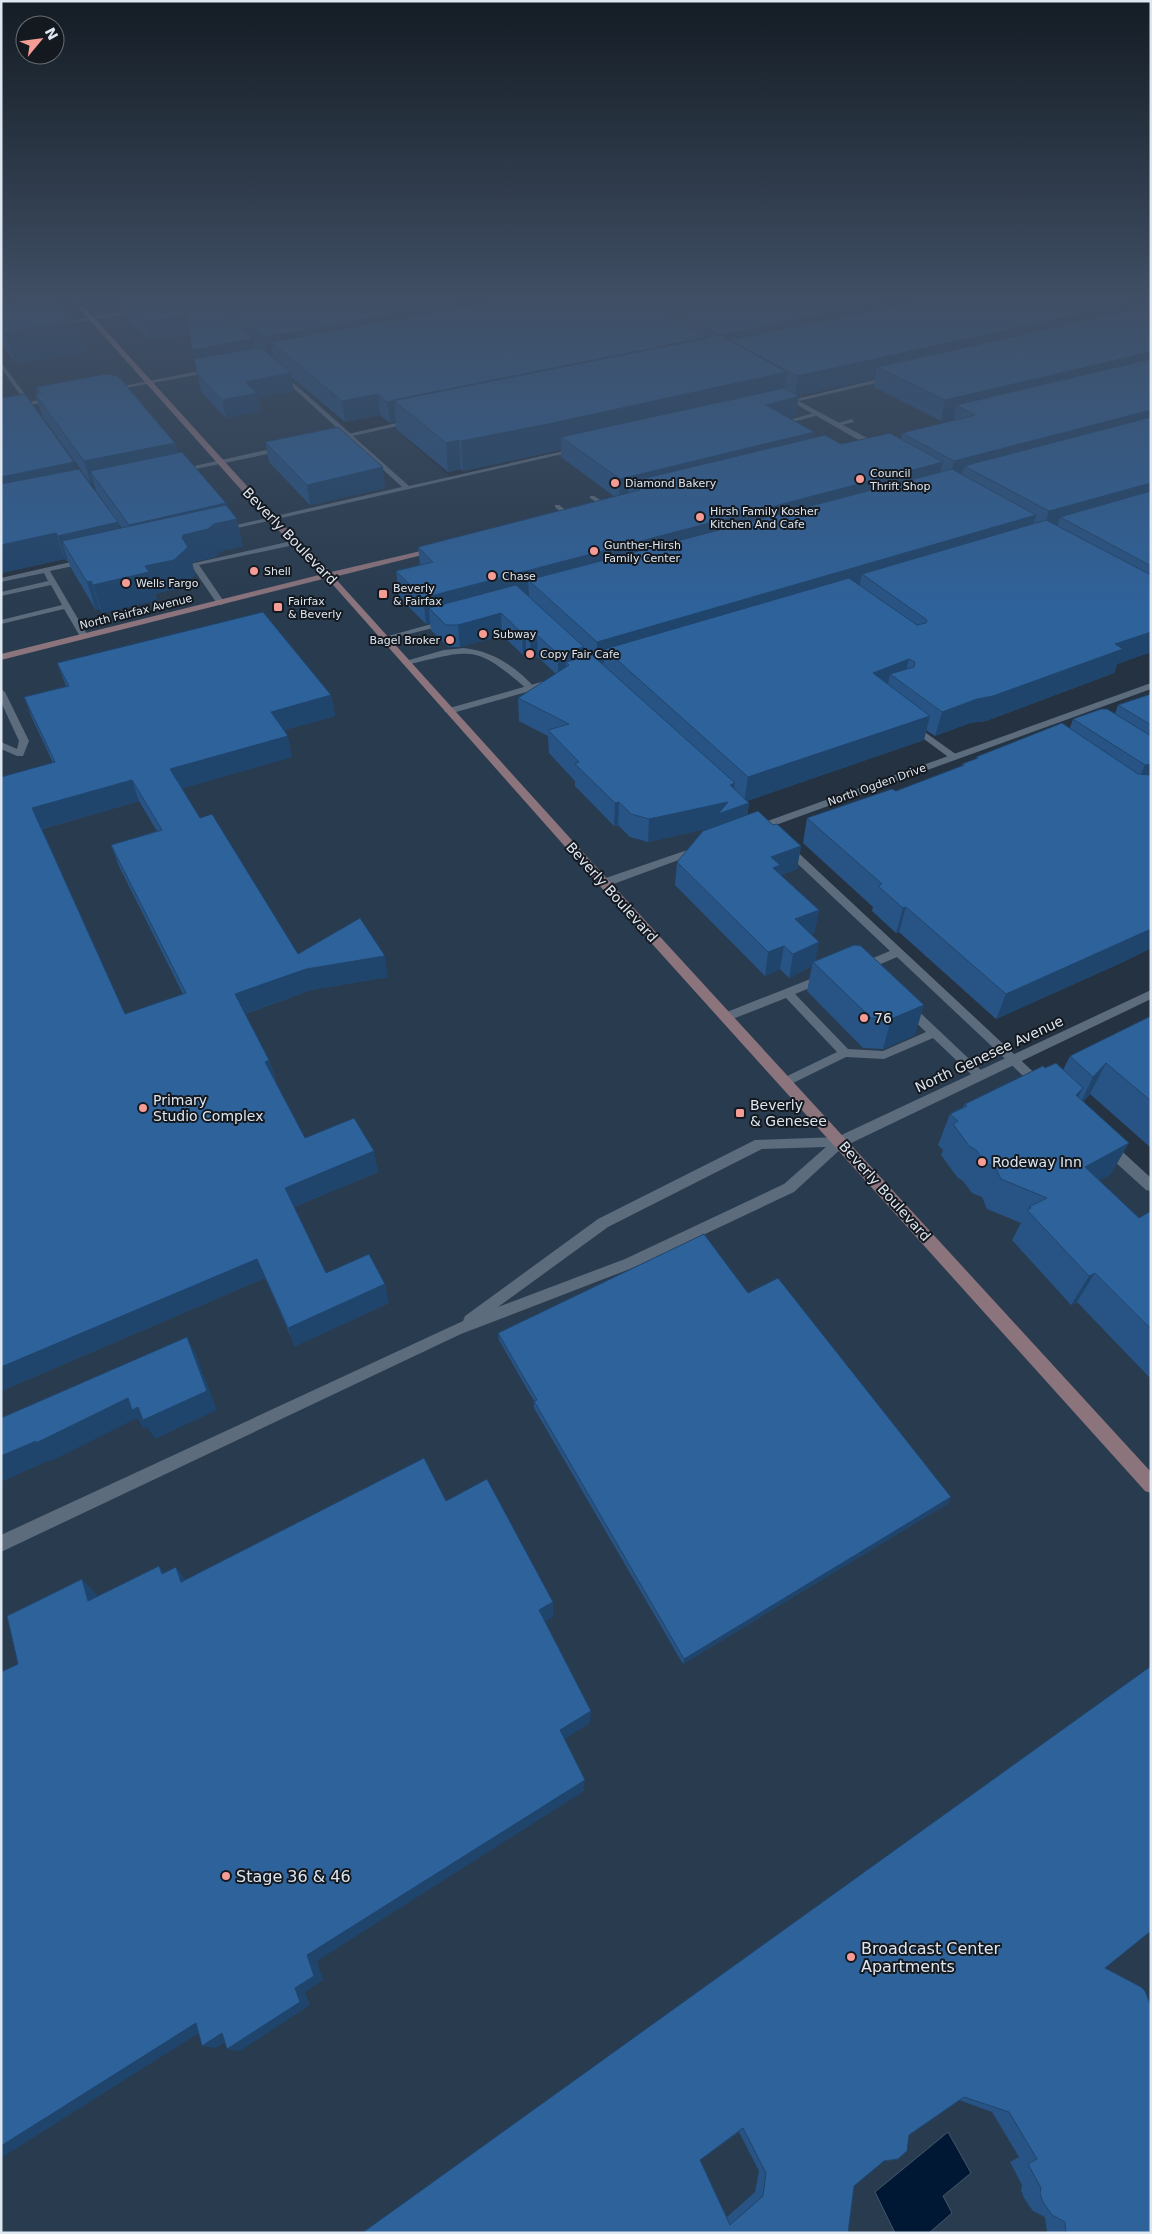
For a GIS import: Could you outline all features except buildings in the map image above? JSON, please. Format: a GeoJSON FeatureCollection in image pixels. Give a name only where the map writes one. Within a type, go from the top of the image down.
{"type":"FeatureCollection","features":[{"type":"Feature","properties":{"kind":"main road","name":"Beverly Boulevard"},"geometry":{"type":"LineString","coordinates":[[168,403],[272,519],[329,576],[604,883],[1151,1485]]}},
{"type":"Feature","properties":{"kind":"main road"},"geometry":{"type":"LineString","coordinates":[[854,446],[880,440]]}},
{"type":"Feature","properties":{"kind":"main road"},"geometry":{"type":"LineString","coordinates":[[597,509],[615,504]]}},
{"type":"Feature","properties":{"kind":"main road"},"geometry":{"type":"LineString","coordinates":[[560,518],[578,513]]}},
{"type":"Feature","properties":{"kind":"main road","name":"North Fairfax Avenue"},"geometry":{"type":"LineString","coordinates":[[1,657],[441,548]]}},
{"type":"Feature","properties":{"kind":"street"},"geometry":{"type":"LineString","coordinates":[[1,409],[33,403]]}},
{"type":"Feature","properties":{"kind":"street"},"geometry":{"type":"LineString","coordinates":[[797,403],[809,410],[819,411],[886,453]]}},
{"type":"Feature","properties":{"kind":"street"},"geometry":{"type":"LineString","coordinates":[[322,440],[426,419]]}},
{"type":"Feature","properties":{"kind":"street"},"geometry":{"type":"LineString","coordinates":[[166,473],[296,446]]}},
{"type":"Feature","properties":{"kind":"street"},"geometry":{"type":"LineString","coordinates":[[449,711],[566,679]]}},
{"type":"Feature","properties":{"kind":"street","name":"North Ogden Drive"},"geometry":{"type":"LineString","coordinates":[[746,832],[1151,686]]}},
{"type":"Feature","properties":{"kind":"street"},"geometry":{"type":"LineString","coordinates":[[604,883],[710,845]]}},
{"type":"Feature","properties":{"kind":"street","name":"North Genesee Avenue"},"geometry":{"type":"LineString","coordinates":[[840,1142],[1151,994]]}},
{"type":"Feature","properties":{"kind":"lane"},"geometry":{"type":"LineString","coordinates":[[314,403],[407,488]]}},
{"type":"Feature","properties":{"kind":"lane"},"geometry":{"type":"LineString","coordinates":[[770,406],[783,403]]}},
{"type":"Feature","properties":{"kind":"lane"},"geometry":{"type":"LineString","coordinates":[[29,404],[38,416]]}},
{"type":"Feature","properties":{"kind":"lane"},"geometry":{"type":"LineString","coordinates":[[792,426],[785,422],[819,411]]}},
{"type":"Feature","properties":{"kind":"lane"},"geometry":{"type":"LineString","coordinates":[[838,424],[852,421]]}},
{"type":"Feature","properties":{"kind":"lane"},"geometry":{"type":"LineString","coordinates":[[213,532],[582,449]]}},
{"type":"Feature","properties":{"kind":"lane"},"geometry":{"type":"LineString","coordinates":[[592,497],[606,506]]}},
{"type":"Feature","properties":{"kind":"lane"},"geometry":{"type":"LineString","coordinates":[[557,506],[569,515]]}},
{"type":"Feature","properties":{"kind":"lane"},"geometry":{"type":"LineString","coordinates":[[221,603],[194,564],[296,542]]}},
{"type":"Feature","properties":{"kind":"lane"},"geometry":{"type":"LineString","coordinates":[[1,580],[94,559]]}},
{"type":"Feature","properties":{"kind":"lane"},"geometry":{"type":"LineString","coordinates":[[46,570],[84,636]]}},
{"type":"Feature","properties":{"kind":"lane"},"geometry":{"type":"LineString","coordinates":[[1,594],[53,582]]}},
{"type":"Feature","properties":{"kind":"lane"},"geometry":{"type":"LineString","coordinates":[[1,622],[67,606]]}},
{"type":"Feature","properties":{"kind":"lane"},"geometry":{"type":"LineString","coordinates":[[385,638],[455,619]]}},
{"type":"Feature","properties":{"kind":"lane"},"geometry":{"type":"LineString","coordinates":[[406,662],[463,650],[486,654],[508,668],[531,688]]}},
{"type":"Feature","properties":{"kind":"lane"},"geometry":{"type":"LineString","coordinates":[[1,692],[24,741],[20,754],[1,745]]}},
{"type":"Feature","properties":{"kind":"lane"},"geometry":{"type":"LineString","coordinates":[[1075,714],[1088,722]]}},
{"type":"Feature","properties":{"kind":"lane"},"geometry":{"type":"LineString","coordinates":[[905,721],[954,757]]}},
{"type":"Feature","properties":{"kind":"lane"},"geometry":{"type":"LineString","coordinates":[[1034,728],[1046,736]]}},
{"type":"Feature","properties":{"kind":"lane"},"geometry":{"type":"LineString","coordinates":[[752,816],[1050,1094]]}},
{"type":"Feature","properties":{"kind":"lane"},"geometry":{"type":"LineString","coordinates":[[874,975],[859,966],[898,952]]}},
{"type":"Feature","properties":{"kind":"lane"},"geometry":{"type":"LineString","coordinates":[[726,1017],[837,972]]}},
{"type":"Feature","properties":{"kind":"lane"},"geometry":{"type":"LineString","coordinates":[[787,992],[845,1054]]}},
{"type":"Feature","properties":{"kind":"lane"},"geometry":{"type":"LineString","coordinates":[[900,1000],[980,1076]]}},
{"type":"Feature","properties":{"kind":"lane"},"geometry":{"type":"LineString","coordinates":[[785,1082],[845,1054],[884,1055],[934,1033]]}},
{"type":"Feature","properties":{"kind":"lane"},"geometry":{"type":"LineString","coordinates":[[1100,1140],[1151,1186]]}},
{"type":"Feature","properties":{"kind":"lane"},"geometry":{"type":"LineString","coordinates":[[456,1330],[602,1223],[668,1189],[760,1144],[840,1142]]}},
{"type":"Feature","properties":{"kind":"lane"},"geometry":{"type":"LineString","coordinates":[[1,1544],[456,1330],[630,1263],[789,1188],[840,1142]]}},
{"type":"Feature","properties":{"kind":"shaded area"},"geometry":{"type":"Polygon","coordinates":[[[1,403],[320,403],[354,435],[393,427],[450,477],[777,403],[1151,403],[1151,435],[517,602],[1151,1182],[1151,2233],[1,2233],[1,578],[129,549],[1,407],[1,403]]]}},
{"type":"Feature","properties":{"kind":"shaded area"},"geometry":{"type":"Polygon","coordinates":[[[948,2132],[971,2173],[943,2196],[952,2213],[929,2233],[895,2233],[875,2192],[948,2132]]]}},
{"type":"Feature","properties":{"kind":"place","name":"Council Thrift Shop"},"geometry":{"type":"Point","coordinates":[860,479]}},
{"type":"Feature","properties":{"kind":"place","name":"Diamond Bakery"},"geometry":{"type":"Point","coordinates":[615,483]}},
{"type":"Feature","properties":{"kind":"place","name":"Hirsh Family Kosher Kitchen And Cafe"},"geometry":{"type":"Point","coordinates":[700,517]}},
{"type":"Feature","properties":{"kind":"place","name":"Gunther-Hirsh Family Center"},"geometry":{"type":"Point","coordinates":[594,551]}},
{"type":"Feature","properties":{"kind":"place","name":"Shell"},"geometry":{"type":"Point","coordinates":[254,571]}},
{"type":"Feature","properties":{"kind":"place","name":"Chase"},"geometry":{"type":"Point","coordinates":[492,576]}},
{"type":"Feature","properties":{"kind":"place","name":"Wells Fargo"},"geometry":{"type":"Point","coordinates":[126,583]}},
{"type":"Feature","properties":{"kind":"place","name":"Beverly & Fairfax"},"geometry":{"type":"Point","coordinates":[383,594]}},
{"type":"Feature","properties":{"kind":"place","name":"Fairfax & Beverly"},"geometry":{"type":"Point","coordinates":[278,607]}},
{"type":"Feature","properties":{"kind":"place","name":"Subway"},"geometry":{"type":"Point","coordinates":[483,634]}},
{"type":"Feature","properties":{"kind":"place","name":"Bagel Broker"},"geometry":{"type":"Point","coordinates":[450,640]}},
{"type":"Feature","properties":{"kind":"place","name":"Copy Fair Cafe"},"geometry":{"type":"Point","coordinates":[530,654]}},
{"type":"Feature","properties":{"kind":"place","name":"76"},"geometry":{"type":"Point","coordinates":[864,1018]}},
{"type":"Feature","properties":{"kind":"place","name":"Primary Studio Complex"},"geometry":{"type":"Point","coordinates":[143,1108]}},
{"type":"Feature","properties":{"kind":"place","name":"Beverly & Genesee"},"geometry":{"type":"Point","coordinates":[740,1113]}},
{"type":"Feature","properties":{"kind":"place","name":"Rodeway Inn"},"geometry":{"type":"Point","coordinates":[982,1162]}},
{"type":"Feature","properties":{"kind":"place","name":"Stage 36 & 46"},"geometry":{"type":"Point","coordinates":[226,1876]}},
{"type":"Feature","properties":{"kind":"place","name":"Broadcast Center Apartments"},"geometry":{"type":"Point","coordinates":[851,1957]}}]}
